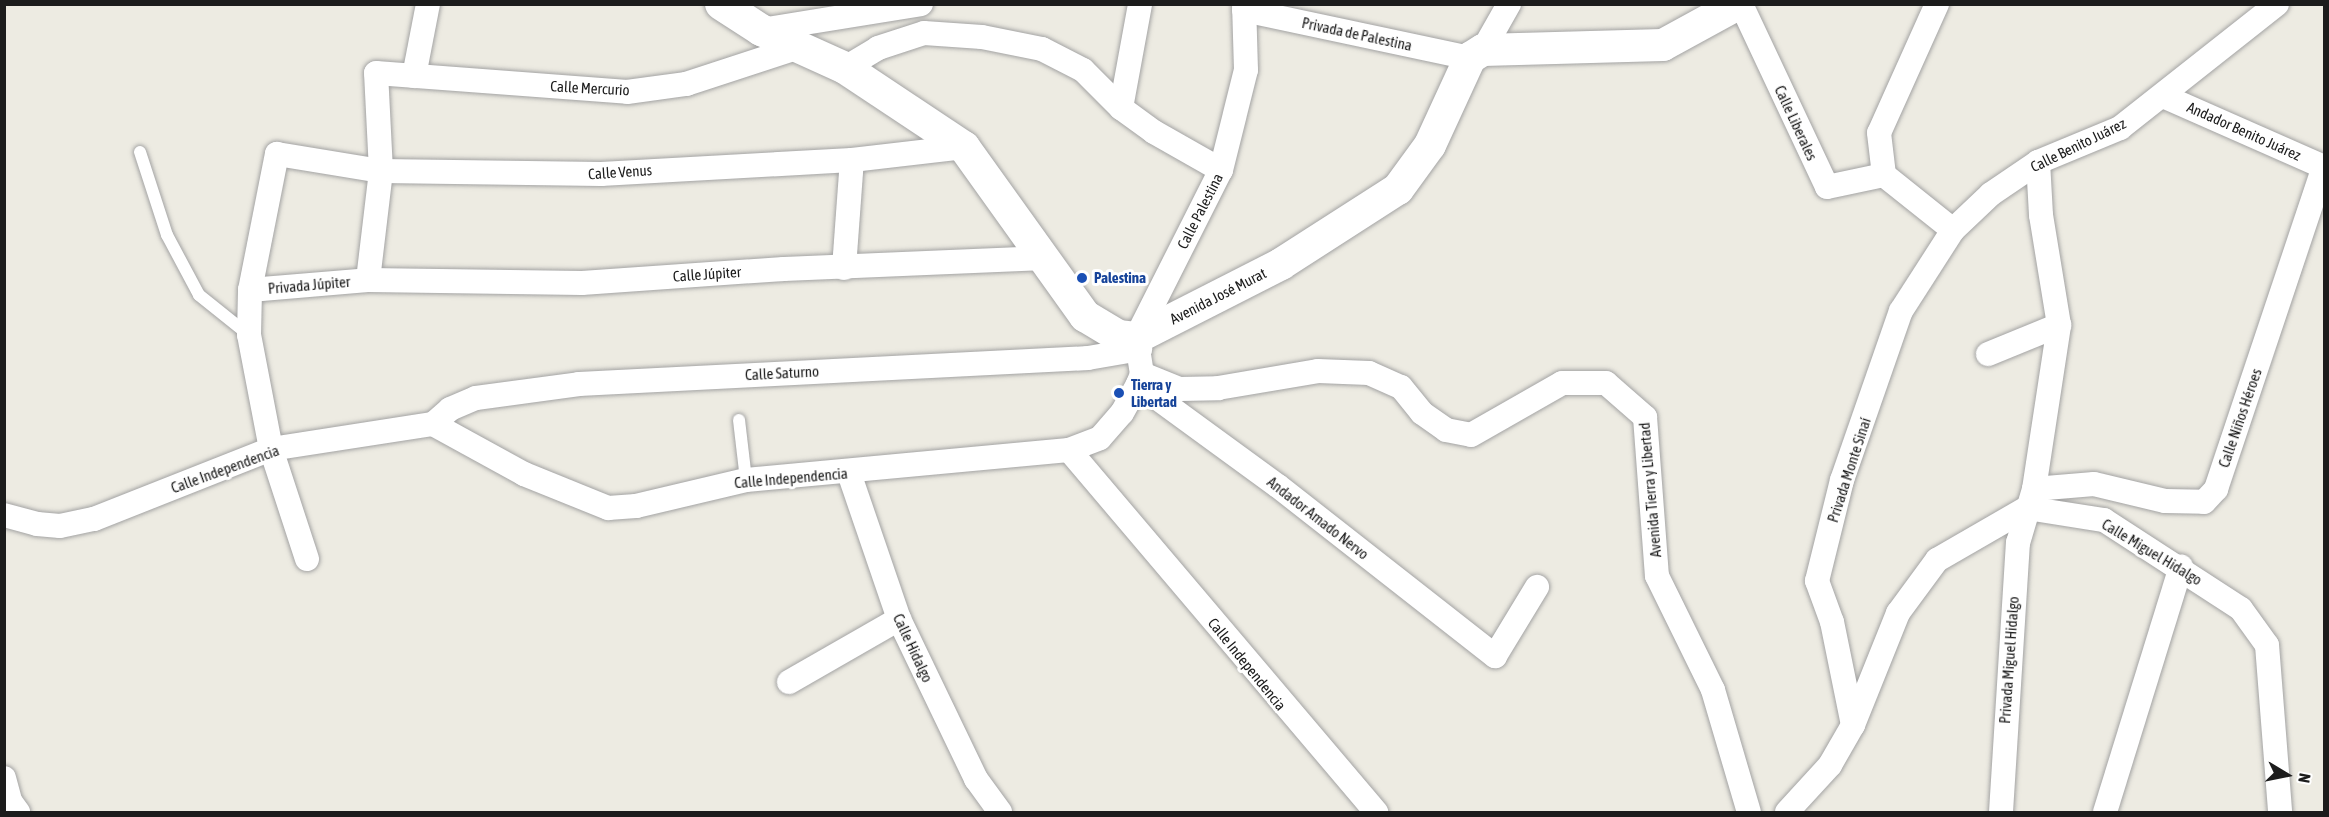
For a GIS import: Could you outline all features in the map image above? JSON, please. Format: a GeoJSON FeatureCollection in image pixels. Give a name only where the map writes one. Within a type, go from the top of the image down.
{"type":"FeatureCollection","features":[{"type":"Feature","properties":{"kind":"street"},"geometry":{"type":"LineString","coordinates":[[414,76],[428,4]]}},
{"type":"Feature","properties":{"kind":"street"},"geometry":{"type":"LineString","coordinates":[[721,4],[761,30],[845,68],[964,147],[1046,258],[1085,316],[1118,336],[1138,343],[1140,379],[1122,412],[1100,438],[1069,450]]}},
{"type":"Feature","properties":{"kind":"street"},"geometry":{"type":"LineString","coordinates":[[761,30],[921,4]]}},
{"type":"Feature","properties":{"kind":"street"},"geometry":{"type":"LineString","coordinates":[[1121,108],[1140,4]]}},
{"type":"Feature","properties":{"kind":"street"},"geometry":{"type":"LineString","coordinates":[[1476,54],[1509,4]]}},
{"type":"Feature","properties":{"kind":"street"},"geometry":{"type":"LineString","coordinates":[[1476,54],[1663,45],[1739,4]]}},
{"type":"Feature","properties":{"kind":"street","name":"Calle Liberales"},"geometry":{"type":"LineString","coordinates":[[1739,4],[1827,187],[1884,175]]}},
{"type":"Feature","properties":{"kind":"street"},"geometry":{"type":"LineString","coordinates":[[1937,4],[1879,133],[1884,175],[1953,230]]}},
{"type":"Feature","properties":{"kind":"street","name":"Calle Benito Juárez"},"geometry":{"type":"LineString","coordinates":[[1953,230],[1991,194],[2038,162],[2120,128],[2277,4]]}},
{"type":"Feature","properties":{"kind":"street","name":"Privada de Palestina"},"geometry":{"type":"LineString","coordinates":[[1244,7],[1476,54]]}},
{"type":"Feature","properties":{"kind":"street","name":"Calle Palestina"},"geometry":{"type":"LineString","coordinates":[[1138,343],[1221,170],[1246,70],[1244,7]]}},
{"type":"Feature","properties":{"kind":"street"},"geometry":{"type":"LineString","coordinates":[[845,68],[878,48],[924,33],[982,37],[1042,49],[1083,70],[1121,108],[1154,132],[1221,170]]}},
{"type":"Feature","properties":{"kind":"street","name":"Calle Mercurio"},"geometry":{"type":"LineString","coordinates":[[381,171],[376,73],[627,92],[686,84],[799,47]]}},
{"type":"Feature","properties":{"kind":"street","name":"Avenida José Murat"},"geometry":{"type":"LineString","coordinates":[[1138,343],[1281,264],[1398,189],[1430,145],[1476,54]]}},
{"type":"Feature","properties":{"kind":"street","name":"Andador Benito Juárez"},"geometry":{"type":"LineString","coordinates":[[2163,96],[2325,167]]}},
{"type":"Feature","properties":{"kind":"street","name":"Calle Venus"},"geometry":{"type":"LineString","coordinates":[[250,290],[277,154],[381,171],[601,174],[852,159],[964,147]]}},
{"type":"Feature","properties":{"kind":"street"},"geometry":{"type":"LineString","coordinates":[[844,268],[852,159]]}},
{"type":"Feature","properties":{"kind":"street","name":"Privada Miguel Hidalgo"},"geometry":{"type":"LineString","coordinates":[[2001,813],[2018,543],[2031,499],[2059,325],[2041,215],[2038,162]]}},
{"type":"Feature","properties":{"kind":"street","name":"Calle Niños Héroes"},"geometry":{"type":"LineString","coordinates":[[2031,499],[2094,484],[2165,501],[2204,502],[2216,489],[2325,167]]}},
{"type":"Feature","properties":{"kind":"street"},"geometry":{"type":"LineString","coordinates":[[368,280],[381,171]]}},
{"type":"Feature","properties":{"kind":"street","name":"Privada Monte Sinaí"},"geometry":{"type":"LineString","coordinates":[[1853,725],[1832,622],[1817,581],[1842,480],[1901,311],[1953,230]]}},
{"type":"Feature","properties":{"kind":"street","name":"Calle Júpiter"},"geometry":{"type":"LineString","coordinates":[[368,280],[582,283],[1046,258]]}},
{"type":"Feature","properties":{"kind":"street","name":"Privada Júpiter"},"geometry":{"type":"LineString","coordinates":[[250,290],[368,280]]}},
{"type":"Feature","properties":{"kind":"street"},"geometry":{"type":"LineString","coordinates":[[250,290],[249,335],[271,449],[307,560]]}},
{"type":"Feature","properties":{"kind":"street"},"geometry":{"type":"LineString","coordinates":[[1988,354],[2059,325]]}},
{"type":"Feature","properties":{"kind":"street","name":"Calle Saturno"},"geometry":{"type":"LineString","coordinates":[[433,424],[450,409],[476,398],[579,384],[1088,358],[1138,343]]}},
{"type":"Feature","properties":{"kind":"street","name":"Avenida Tierra y Libertad"},"geometry":{"type":"LineString","coordinates":[[1140,379],[1179,389],[1218,388],[1318,371],[1369,373],[1401,387],[1422,413],[1446,430],[1472,435],[1562,383],[1606,383],[1645,417],[1657,576],[1713,690],[1749,813]]}},
{"type":"Feature","properties":{"kind":"street","name":"Andador Amado Nervo"},"geometry":{"type":"LineString","coordinates":[[1140,379],[1495,656],[1537,587]]}},
{"type":"Feature","properties":{"kind":"street","name":"Calle Independencia"},"geometry":{"type":"LineString","coordinates":[[5,517],[60,526],[94,519],[271,449],[433,424],[524,474],[608,508],[636,506],[746,480],[849,473],[1069,450],[1376,813]]}},
{"type":"Feature","properties":{"kind":"street","name":"Calle Hidalgo"},"geometry":{"type":"LineString","coordinates":[[849,473],[899,620],[975,779],[1000,813]]}},
{"type":"Feature","properties":{"kind":"street"},"geometry":{"type":"LineString","coordinates":[[1787,813],[1830,765],[1853,725],[1898,613],[1937,560],[2031,499]]}},
{"type":"Feature","properties":{"kind":"street","name":"Calle Miguel Hidalgo"},"geometry":{"type":"LineString","coordinates":[[2031,499],[2104,520],[2181,567],[2241,609],[2267,645],[2280,813]]}},
{"type":"Feature","properties":{"kind":"street"},"geometry":{"type":"LineString","coordinates":[[2104,813],[2181,567]]}},
{"type":"Feature","properties":{"kind":"street"},"geometry":{"type":"LineString","coordinates":[[789,682],[899,620]]}},
{"type":"Feature","properties":{"kind":"street"},"geometry":{"type":"LineString","coordinates":[[4,778],[10,801],[18,813]]}},
{"type":"Feature","properties":{"kind":"lane"},"geometry":{"type":"LineString","coordinates":[[140,152],[167,235],[199,295],[249,335]]}},
{"type":"Feature","properties":{"kind":"lane"},"geometry":{"type":"LineString","coordinates":[[739,420],[746,480]]}},
{"type":"Feature","properties":{"kind":"place","name":"Palestina"},"geometry":{"type":"Point","coordinates":[1082,278]}},
{"type":"Feature","properties":{"kind":"place","name":"Tierra y Libertad"},"geometry":{"type":"Point","coordinates":[1119,393]}}]}
